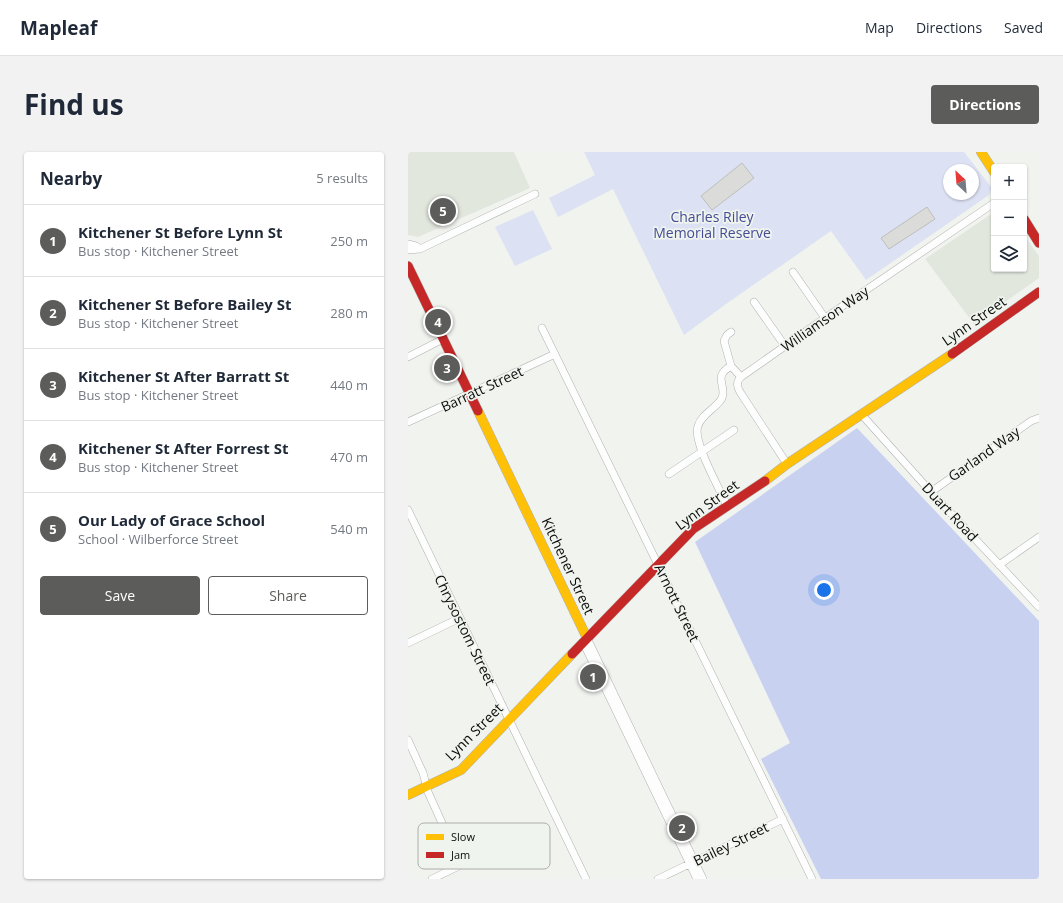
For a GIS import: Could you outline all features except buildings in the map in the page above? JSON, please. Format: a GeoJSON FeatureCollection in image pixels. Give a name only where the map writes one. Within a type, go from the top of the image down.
{"type":"FeatureCollection","features":[{"type":"Feature","properties":{"kind":"street"},"geometry":{"type":"LineString","coordinates":[[981,152],[991,167]]}},
{"type":"Feature","properties":{"kind":"street"},"geometry":{"type":"LineString","coordinates":[[408,250],[419,248],[535,194]]}},
{"type":"Feature","properties":{"kind":"street","name":"Williamson Way"},"geometry":{"type":"LineString","coordinates":[[741,377],[991,205]]}},
{"type":"Feature","properties":{"kind":"street"},"geometry":{"type":"LineString","coordinates":[[1027,223],[1039,243]]}},
{"type":"Feature","properties":{"kind":"street"},"geometry":{"type":"LineString","coordinates":[[408,244],[419,248]]}},
{"type":"Feature","properties":{"kind":"street","name":"Kitchener Street"},"geometry":{"type":"LineString","coordinates":[[408,266],[467,396],[692,863],[697,879]]}},
{"type":"Feature","properties":{"kind":"street"},"geometry":{"type":"LineString","coordinates":[[793,272],[825,318]]}},
{"type":"Feature","properties":{"kind":"street","name":"Kitchener Street"},"geometry":{"type":"LineString","coordinates":[[408,280],[441,341]]}},
{"type":"Feature","properties":{"kind":"street","name":"Lynn Street"},"geometry":{"type":"LineString","coordinates":[[408,794],[461,770],[508,719],[693,529],[787,464],[976,338],[1039,292]]}},
{"type":"Feature","properties":{"kind":"street"},"geometry":{"type":"LineString","coordinates":[[754,302],[785,346]]}},
{"type":"Feature","properties":{"kind":"street","name":"Arnott Street"},"geometry":{"type":"LineString","coordinates":[[542,328],[812,879]]}},
{"type":"Feature","properties":{"kind":"street"},"geometry":{"type":"LineString","coordinates":[[731,332],[727,334],[724,342],[732,366],[741,377],[737,384],[740,392],[787,464]]}},
{"type":"Feature","properties":{"kind":"street"},"geometry":{"type":"LineString","coordinates":[[408,357],[441,341]]}},
{"type":"Feature","properties":{"kind":"street","name":"Barratt Street"},"geometry":{"type":"LineString","coordinates":[[408,422],[555,354]]}},
{"type":"Feature","properties":{"kind":"street"},"geometry":{"type":"LineString","coordinates":[[727,506],[697,438],[697,426],[704,415],[719,402],[722,397],[721,378],[723,372],[732,366]]}},
{"type":"Feature","properties":{"kind":"street","name":"Duart Road"},"geometry":{"type":"LineString","coordinates":[[862,415],[931,492],[1039,607]]}},
{"type":"Feature","properties":{"kind":"street","name":"Garland Way"},"geometry":{"type":"LineString","coordinates":[[931,492],[1031,421],[1039,418]]}},
{"type":"Feature","properties":{"kind":"street"},"geometry":{"type":"LineString","coordinates":[[669,474],[734,430]]}},
{"type":"Feature","properties":{"kind":"street","name":"Chrysostom Street"},"geometry":{"type":"LineString","coordinates":[[408,510],[410,520],[460,618],[586,879]]}},
{"type":"Feature","properties":{"kind":"street"},"geometry":{"type":"LineString","coordinates":[[999,565],[1039,536]]}},
{"type":"Feature","properties":{"kind":"street"},"geometry":{"type":"LineString","coordinates":[[408,643],[460,618]]}},
{"type":"Feature","properties":{"kind":"street"},"geometry":{"type":"LineString","coordinates":[[408,740],[423,773],[428,792],[442,823]]}},
{"type":"Feature","properties":{"kind":"street","name":"Bailey Street"},"geometry":{"type":"LineString","coordinates":[[658,879],[783,819]]}},
{"type":"Feature","properties":{"kind":"street","name":"Kitchener Street"},"geometry":{"type":"LineString","coordinates":[[692,863],[703,879]]}},
{"type":"Feature","properties":{"kind":"street"},"geometry":{"type":"LineString","coordinates":[[432,879],[453,869]]}},
{"type":"Feature","properties":{"kind":"shaded area"},"geometry":{"type":"Polygon","coordinates":[[[408,152],[514,152],[530,188],[418,237],[408,235],[408,152]]]}},
{"type":"Feature","properties":{"kind":"shaded area"},"geometry":{"type":"Polygon","coordinates":[[[991,214],[991,272],[1027,272],[1027,239],[1039,256],[1039,278],[974,324],[925,259],[991,214]]]}},
{"type":"Feature","properties":{"kind":"shaded area"},"geometry":{"type":"Polygon","coordinates":[[[857,428],[1039,621],[1039,879],[821,879],[761,759],[790,743],[695,542],[857,428]]]}},
{"type":"Feature","properties":{"kind":"green space","name":"Charles Riley Memorial Reserve"},"geometry":{"type":"Polygon","coordinates":[[[584,152],[964,152],[973,164],[943,164],[943,200],[979,200],[979,171],[991,187],[989,195],[866,280],[831,231],[684,335],[613,189],[558,217],[549,198],[595,175],[584,152]]]}},
{"type":"Feature","properties":{"kind":"green space"},"geometry":{"type":"Polygon","coordinates":[[[533,210],[552,249],[515,266],[495,227],[533,210]]]}},
{"type":"Feature","properties":{"kind":"traffic: slow"},"geometry":{"type":"LineString","coordinates":[[981,152],[991,167]]}},
{"type":"Feature","properties":{"kind":"traffic: slow"},"geometry":{"type":"LineString","coordinates":[[765,481],[787,464],[952,354]]}},
{"type":"Feature","properties":{"kind":"traffic: slow"},"geometry":{"type":"LineString","coordinates":[[478,411],[587,638]]}},
{"type":"Feature","properties":{"kind":"traffic: slow"},"geometry":{"type":"LineString","coordinates":[[408,795],[461,770],[572,654]]}},
{"type":"Feature","properties":{"kind":"traffic: jam"},"geometry":{"type":"LineString","coordinates":[[1027,224],[1039,243]]}},
{"type":"Feature","properties":{"kind":"traffic: jam"},"geometry":{"type":"LineString","coordinates":[[408,266],[478,411]]}},
{"type":"Feature","properties":{"kind":"traffic: jam"},"geometry":{"type":"LineString","coordinates":[[952,354],[1039,292]]}},
{"type":"Feature","properties":{"kind":"traffic: jam"},"geometry":{"type":"LineString","coordinates":[[572,654],[693,529],[765,481]]}},
{"type":"Feature","properties":{"kind":"place","name":"Our Lady of Grace School"},"geometry":{"type":"Point","coordinates":[443,211]}},
{"type":"Feature","properties":{"kind":"place","name":"Kitchener St After Forrest St"},"geometry":{"type":"Point","coordinates":[438,322]}},
{"type":"Feature","properties":{"kind":"place","name":"Kitchener St After Barratt St"},"geometry":{"type":"Point","coordinates":[447,368]}},
{"type":"Feature","properties":{"kind":"place","name":"Kitchener St Before Lynn St"},"geometry":{"type":"Point","coordinates":[593,677]}},
{"type":"Feature","properties":{"kind":"place","name":"Kitchener St Before Bailey St"},"geometry":{"type":"Point","coordinates":[682,828]}}]}
